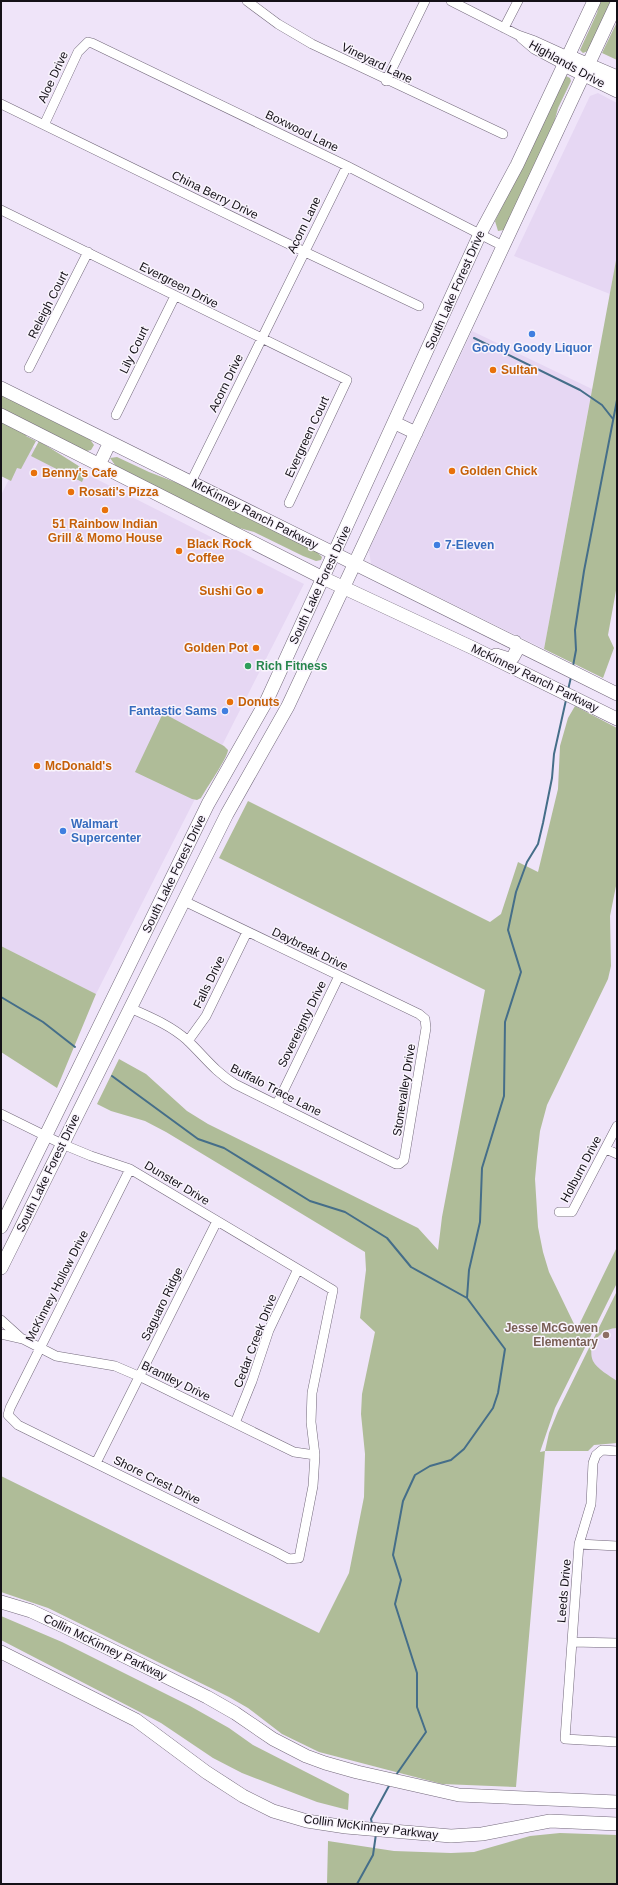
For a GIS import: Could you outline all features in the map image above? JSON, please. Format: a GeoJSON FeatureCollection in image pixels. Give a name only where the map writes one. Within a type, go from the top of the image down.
{"type":"FeatureCollection","features":[{"type":"Feature","properties":{"kind":"main road","name":"South Lake Forest Drive"},"geometry":{"type":"LineString","coordinates":[[1,1227],[203,816],[267,700],[335,555],[480,234],[516,165],[594,1]]}},
{"type":"Feature","properties":{"kind":"main road","name":"South Lake Forest Drive"},"geometry":{"type":"LineString","coordinates":[[1,1268],[222,826],[288,706],[617,3]]}},
{"type":"Feature","properties":{"kind":"main road","name":"Highlands Drive"},"geometry":{"type":"LineString","coordinates":[[566,60],[586,69],[617,77]]}},
{"type":"Feature","properties":{"kind":"main road","name":"Highlands Drive"},"geometry":{"type":"LineString","coordinates":[[586,69],[617,91]]}},
{"type":"Feature","properties":{"kind":"main road","name":"McKinney Ranch Parkway"},"geometry":{"type":"LineString","coordinates":[[1,388],[617,694]]}},
{"type":"Feature","properties":{"kind":"main road","name":"McKinney Ranch Parkway"},"geometry":{"type":"LineString","coordinates":[[1,415],[323,578],[473,648],[617,719]]}},
{"type":"Feature","properties":{"kind":"main road"},"geometry":{"type":"LineString","coordinates":[[395,423],[416,433]]}},
{"type":"Feature","properties":{"kind":"main road"},"geometry":{"type":"LineString","coordinates":[[99,464],[110,442]]}},
{"type":"Feature","properties":{"kind":"main road"},"geometry":{"type":"LineString","coordinates":[[473,648],[509,659],[513,657],[517,651],[515,642]]}},
{"type":"Feature","properties":{"kind":"main road"},"geometry":{"type":"LineString","coordinates":[[203,816],[222,826]]}},
{"type":"Feature","properties":{"kind":"main road"},"geometry":{"type":"LineString","coordinates":[[113,999],[130,1008]]}},
{"type":"Feature","properties":{"kind":"main road","name":"Collin McKinney Parkway"},"geometry":{"type":"LineString","coordinates":[[1,1602],[31,1612],[61,1625],[207,1697],[273,1739],[306,1756],[357,1772],[465,1796],[617,1802]]}},
{"type":"Feature","properties":{"kind":"main road","name":"Collin McKinney Parkway"},"geometry":{"type":"LineString","coordinates":[[1,1652],[136,1720],[206,1772],[243,1796],[273,1811],[306,1821],[346,1827],[451,1836],[482,1834],[550,1822],[617,1824]]}},
{"type":"Feature","properties":{"kind":"street","name":"Vineyard Lane"},"geometry":{"type":"LineString","coordinates":[[247,1],[278,24],[312,44],[386,81],[503,134]]}},
{"type":"Feature","properties":{"kind":"street"},"geometry":{"type":"LineString","coordinates":[[386,81],[424,1]]}},
{"type":"Feature","properties":{"kind":"street","name":"Highlands Drive"},"geometry":{"type":"LineString","coordinates":[[451,1],[518,36],[535,41],[566,60]]}},
{"type":"Feature","properties":{"kind":"street"},"geometry":{"type":"LineString","coordinates":[[504,28],[518,1]]}},
{"type":"Feature","properties":{"kind":"street","name":"Aloe Drive"},"geometry":{"type":"LineString","coordinates":[[44,125],[78,52],[88,42]]}},
{"type":"Feature","properties":{"kind":"street","name":"Boxwood Lane"},"geometry":{"type":"LineString","coordinates":[[88,42],[101,46],[347,166],[503,246]]}},
{"type":"Feature","properties":{"kind":"street","name":"China Berry Drive"},"geometry":{"type":"LineString","coordinates":[[1,104],[419,306]]}},
{"type":"Feature","properties":{"kind":"street","name":"Acorn Lane"},"geometry":{"type":"LineString","coordinates":[[282,295],[347,166]]}},
{"type":"Feature","properties":{"kind":"street","name":"Evergreen Drive"},"geometry":{"type":"LineString","coordinates":[[1,211],[88,252],[347,380]]}},
{"type":"Feature","properties":{"kind":"street","name":"Releigh Court"},"geometry":{"type":"LineString","coordinates":[[29,368],[88,252]]}},
{"type":"Feature","properties":{"kind":"street","name":"Acorn Drive"},"geometry":{"type":"LineString","coordinates":[[191,482],[282,295]]}},
{"type":"Feature","properties":{"kind":"street","name":"Lily Court"},"geometry":{"type":"LineString","coordinates":[[116,415],[175,296]]}},
{"type":"Feature","properties":{"kind":"street","name":"Evergreen Court"},"geometry":{"type":"LineString","coordinates":[[289,503],[347,380]]}},
{"type":"Feature","properties":{"kind":"street","name":"Daybreak Drive"},"geometry":{"type":"LineString","coordinates":[[184,901],[419,1014],[425,1019]]}},
{"type":"Feature","properties":{"kind":"street","name":"Falls Drive"},"geometry":{"type":"LineString","coordinates":[[188,1041],[206,1016],[247,932]]}},
{"type":"Feature","properties":{"kind":"street","name":"Sovereignty Drive"},"geometry":{"type":"LineString","coordinates":[[277,1104],[339,976]]}},
{"type":"Feature","properties":{"kind":"street","name":"Buffalo Trace Lane"},"geometry":{"type":"LineString","coordinates":[[130,1008],[172,1028],[188,1041],[221,1076],[235,1084],[396,1164],[402,1163]]}},
{"type":"Feature","properties":{"kind":"street","name":"Stonevalley Drive"},"geometry":{"type":"LineString","coordinates":[[402,1163],[406,1157],[423,1051],[426,1028],[425,1019]]}},
{"type":"Feature","properties":{"kind":"street","name":"Dunster Drive"},"geometry":{"type":"LineString","coordinates":[[1,1114],[90,1156],[130,1169],[332,1290],[312,1393],[312,1422],[315,1455]]}},
{"type":"Feature","properties":{"kind":"street","name":"Holburn Drive"},"geometry":{"type":"LineString","coordinates":[[559,1212],[572,1212],[617,1126]]}},
{"type":"Feature","properties":{"kind":"street"},"geometry":{"type":"LineString","coordinates":[[606,1149],[617,1154]]}},
{"type":"Feature","properties":{"kind":"street","name":"McKinney Hollow Drive"},"geometry":{"type":"LineString","coordinates":[[8,1416],[10,1408],[40,1347],[130,1169]]}},
{"type":"Feature","properties":{"kind":"street","name":"Saguaro Ridge"},"geometry":{"type":"LineString","coordinates":[[96,1464],[217,1221]]}},
{"type":"Feature","properties":{"kind":"street","name":"Cedar Creek Drive"},"geometry":{"type":"LineString","coordinates":[[235,1423],[269,1330],[298,1269]]}},
{"type":"Feature","properties":{"kind":"street","name":"Brantley Drive"},"geometry":{"type":"LineString","coordinates":[[1,1320],[23,1340]]}},
{"type":"Feature","properties":{"kind":"street","name":"Brantley Drive"},"geometry":{"type":"LineString","coordinates":[[1,1334],[23,1340],[56,1356],[115,1366],[140,1376],[294,1452],[315,1455]]}},
{"type":"Feature","properties":{"kind":"street","name":"Shore Crest Drive"},"geometry":{"type":"LineString","coordinates":[[8,1416],[18,1425],[290,1559],[299,1558],[313,1486],[315,1455]]}},
{"type":"Feature","properties":{"kind":"street","name":"Leeds Drive"},"geometry":{"type":"LineString","coordinates":[[617,1451],[602,1450],[596,1455],[592,1462],[591,1504],[580,1544],[565,1739],[617,1742]]}},
{"type":"Feature","properties":{"kind":"street"},"geometry":{"type":"LineString","coordinates":[[580,1544],[617,1546]]}},
{"type":"Feature","properties":{"kind":"street"},"geometry":{"type":"LineString","coordinates":[[572,1642],[617,1643]]}},
{"type":"Feature","properties":{"kind":"shaded area"},"geometry":{"type":"Polygon","coordinates":[[[598,93],[617,103],[617,255],[610,294],[514,256],[590,96],[598,93]]]}},
{"type":"Feature","properties":{"kind":"shaded area"},"geometry":{"type":"Polygon","coordinates":[[[472,331],[592,389],[544,649],[371,564],[369,550],[472,331]]]}},
{"type":"Feature","properties":{"kind":"shaded area"},"geometry":{"type":"Polygon","coordinates":[[[27,444],[304,584],[96,994],[1,946],[1,495],[27,444]]]}},
{"type":"Feature","properties":{"kind":"shaded area","name":"Jesse McGowen Elementary"},"geometry":{"type":"Polygon","coordinates":[[[617,1291],[617,1443],[594,1445],[588,1451],[549,1433],[558,1411],[617,1291]]]}},
{"type":"Feature","properties":{"kind":"green space"},"geometry":{"type":"Polygon","coordinates":[[[600,1],[612,1],[588,51],[583,53],[580,50],[597,13],[600,1]]]}},
{"type":"Feature","properties":{"kind":"green space"},"geometry":{"type":"Polygon","coordinates":[[[617,22],[617,60],[602,53],[617,22]]]}},
{"type":"Feature","properties":{"kind":"green space"},"geometry":{"type":"Polygon","coordinates":[[[566,76],[570,78],[571,81],[558,108],[553,127],[504,230],[498,231],[495,221],[566,76]]]}},
{"type":"Feature","properties":{"kind":"green space"},"geometry":{"type":"Polygon","coordinates":[[[617,255],[617,585],[608,635],[614,648],[603,678],[544,649],[617,255]]]}},
{"type":"Feature","properties":{"kind":"green space"},"geometry":{"type":"Polygon","coordinates":[[[1,394],[89,438],[94,445],[91,450],[87,451],[80,449],[1,409],[1,394]]]}},
{"type":"Feature","properties":{"kind":"green space"},"geometry":{"type":"Polygon","coordinates":[[[1,421],[27,433],[26,436],[36,441],[21,469],[17,468],[11,481],[1,476],[1,421]]]}},
{"type":"Feature","properties":{"kind":"green space"},"geometry":{"type":"Polygon","coordinates":[[[39,441],[85,470],[86,473],[82,482],[31,456],[39,441]]]}},
{"type":"Feature","properties":{"kind":"green space"},"geometry":{"type":"Polygon","coordinates":[[[117,457],[149,472],[193,489],[315,550],[322,557],[321,560],[316,561],[303,556],[254,532],[225,524],[123,470],[115,465],[110,458],[117,457]]]}},
{"type":"Feature","properties":{"kind":"green space"},"geometry":{"type":"Polygon","coordinates":[[[575,706],[617,728],[617,881],[610,916],[611,966],[608,979],[547,1105],[540,1131],[535,1179],[538,1227],[549,1272],[575,1326],[578,1327],[617,1247],[617,1283],[555,1408],[540,1452],[545,1451],[516,1787],[442,1784],[319,1752],[282,1734],[248,1708],[229,1697],[48,1608],[1,1592],[1,1476],[319,1633],[349,1573],[364,1497],[365,1454],[361,1414],[362,1394],[375,1332],[360,1318],[366,1270],[365,1252],[166,1132],[145,1121],[111,1111],[97,1104],[119,1059],[146,1074],[187,1111],[208,1124],[418,1228],[438,1250],[442,1217],[485,990],[219,858],[248,801],[490,922],[501,914],[518,862],[538,872],[558,789],[560,746],[568,718],[575,706]]]}},
{"type":"Feature","properties":{"kind":"green space"},"geometry":{"type":"Polygon","coordinates":[[[163,713],[224,746],[228,750],[201,798],[197,800],[135,772],[163,713]]]}},
{"type":"Feature","properties":{"kind":"green space"},"geometry":{"type":"Polygon","coordinates":[[[1,946],[96,994],[57,1088],[1,1052],[1,946]]]}},
{"type":"Feature","properties":{"kind":"green space","name":"Jesse McGowen Elementary"},"geometry":{"type":"Polygon","coordinates":[[[617,1291],[617,1328],[606,1331],[597,1338],[591,1355],[597,1367],[617,1381],[617,1443],[594,1445],[588,1451],[545,1451],[549,1433],[558,1411],[617,1291]]]}},
{"type":"Feature","properties":{"kind":"green space"},"geometry":{"type":"Polygon","coordinates":[[[1,1616],[62,1642],[190,1706],[229,1728],[253,1745],[349,1794],[348,1810],[317,1802],[242,1773],[213,1758],[161,1723],[1,1640],[1,1616]]]}},
{"type":"Feature","properties":{"kind":"green space"},"geometry":{"type":"Polygon","coordinates":[[[560,1833],[617,1835],[617,1884],[327,1884],[328,1841],[394,1851],[451,1853],[474,1852],[530,1836],[560,1833]]]}},
{"type":"Feature","properties":{"kind":"waterway"},"geometry":{"type":"LineString","coordinates":[[474,338],[580,390],[602,405],[613,419]]}},
{"type":"Feature","properties":{"kind":"waterway"},"geometry":{"type":"LineString","coordinates":[[573,666],[576,650],[575,630],[584,571],[617,400]]}},
{"type":"Feature","properties":{"kind":"waterway"},"geometry":{"type":"LineString","coordinates":[[568,690],[571,677]]}},
{"type":"Feature","properties":{"kind":"waterway"},"geometry":{"type":"LineString","coordinates":[[467,1298],[469,1270],[480,1222],[482,1168],[504,1096],[505,1022],[521,972],[508,930],[516,892],[527,862],[538,844],[552,778],[554,754],[566,700]]}},
{"type":"Feature","properties":{"kind":"waterway"},"geometry":{"type":"LineString","coordinates":[[1,997],[43,1022],[75,1047]]}},
{"type":"Feature","properties":{"kind":"waterway"},"geometry":{"type":"LineString","coordinates":[[112,1076],[198,1139],[224,1148],[310,1201],[345,1212],[387,1238],[411,1267],[467,1298],[505,1349],[498,1393],[493,1408],[464,1449],[451,1460],[430,1466],[415,1475],[403,1501],[393,1555],[401,1580],[395,1604],[417,1673],[417,1707],[426,1732],[396,1775]]}},
{"type":"Feature","properties":{"kind":"waterway"},"geometry":{"type":"LineString","coordinates":[[372,1824],[371,1819],[390,1784]]}},
{"type":"Feature","properties":{"kind":"waterway"},"geometry":{"type":"LineString","coordinates":[[357,1884],[373,1855],[376,1834]]}},
{"type":"Feature","properties":{"kind":"place","name":"Goody Goody Liquor"},"geometry":{"type":"Point","coordinates":[532,334]}},
{"type":"Feature","properties":{"kind":"place","name":"Sultan"},"geometry":{"type":"Point","coordinates":[493,370]}},
{"type":"Feature","properties":{"kind":"place","name":"Golden Chick"},"geometry":{"type":"Point","coordinates":[452,471]}},
{"type":"Feature","properties":{"kind":"place","name":"Benny's Cafe"},"geometry":{"type":"Point","coordinates":[34,473]}},
{"type":"Feature","properties":{"kind":"place","name":"Rosati's Pizza"},"geometry":{"type":"Point","coordinates":[71,492]}},
{"type":"Feature","properties":{"kind":"place","name":"51 Rainbow Indian Grill & Momo House"},"geometry":{"type":"Point","coordinates":[105,510]}},
{"type":"Feature","properties":{"kind":"place","name":"7-Eleven"},"geometry":{"type":"Point","coordinates":[437,545]}},
{"type":"Feature","properties":{"kind":"place","name":"Black Rock Coffee"},"geometry":{"type":"Point","coordinates":[179,551]}},
{"type":"Feature","properties":{"kind":"place","name":"Sushi Go"},"geometry":{"type":"Point","coordinates":[260,591]}},
{"type":"Feature","properties":{"kind":"place","name":"Golden Pot"},"geometry":{"type":"Point","coordinates":[256,648]}},
{"type":"Feature","properties":{"kind":"place","name":"Rich Fitness"},"geometry":{"type":"Point","coordinates":[248,666]}},
{"type":"Feature","properties":{"kind":"place","name":"Donuts"},"geometry":{"type":"Point","coordinates":[230,702]}},
{"type":"Feature","properties":{"kind":"place","name":"Fantastic Sams"},"geometry":{"type":"Point","coordinates":[225,711]}},
{"type":"Feature","properties":{"kind":"place","name":"McDonald's"},"geometry":{"type":"Point","coordinates":[37,766]}},
{"type":"Feature","properties":{"kind":"place","name":"Walmart Supercenter"},"geometry":{"type":"Point","coordinates":[63,831]}},
{"type":"Feature","properties":{"kind":"place","name":"Jesse McGowen Elementary"},"geometry":{"type":"Point","coordinates":[606,1335]}}]}
